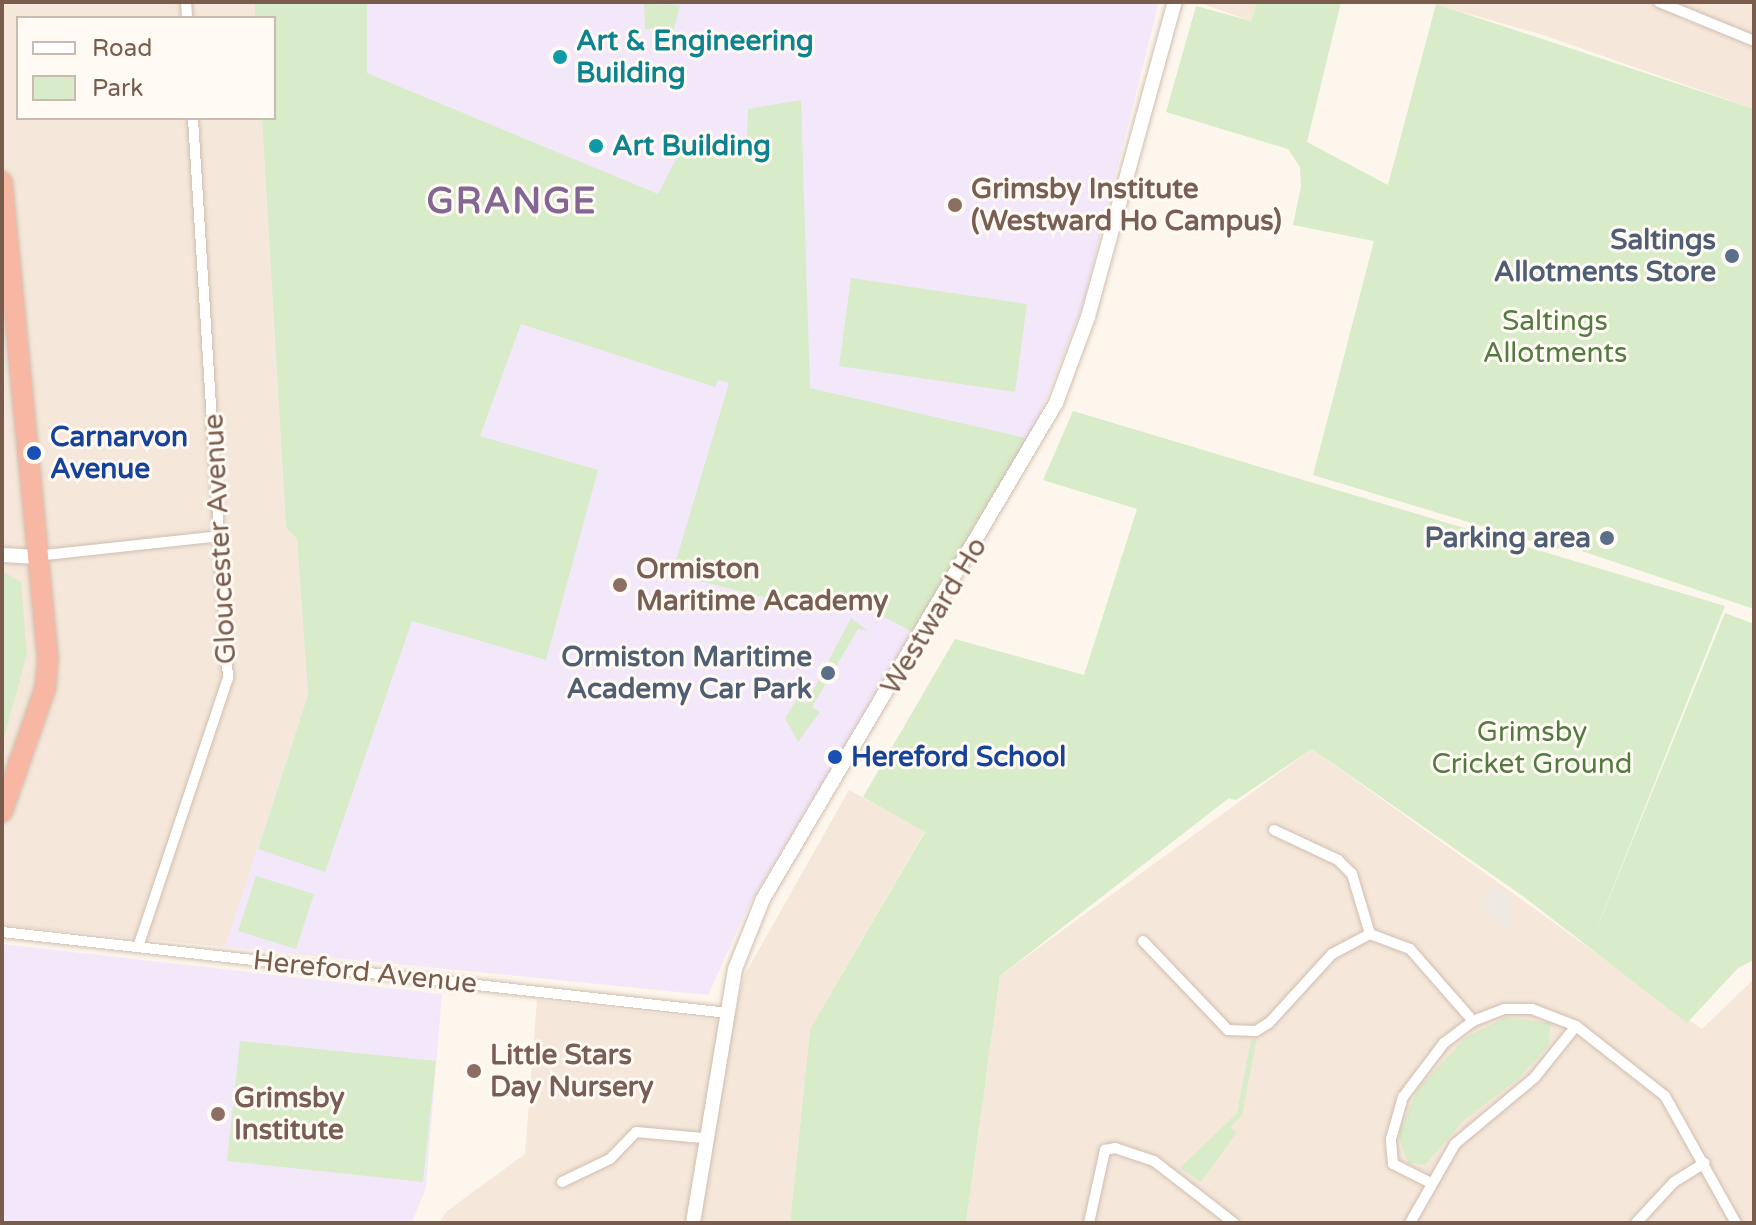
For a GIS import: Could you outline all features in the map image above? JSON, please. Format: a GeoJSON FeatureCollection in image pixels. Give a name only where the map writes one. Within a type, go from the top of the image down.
{"type":"FeatureCollection","features":[{"type":"Feature","properties":{"kind":"highway"},"geometry":{"type":"LineString","coordinates":[[2,182],[35,557],[48,657],[45,689],[2,812]]}},
{"type":"Feature","properties":{"kind":"street","name":"Westward Ho"},"geometry":{"type":"LineString","coordinates":[[693,1223],[703,1138],[732,977],[763,899],[1056,403],[1088,317],[1175,2]]}},
{"type":"Feature","properties":{"kind":"street"},"geometry":{"type":"LineString","coordinates":[[1659,2],[1754,41]]}},
{"type":"Feature","properties":{"kind":"street","name":"Gloucester Avenue"},"geometry":{"type":"LineString","coordinates":[[138,947],[227,690],[221,536],[193,120]]}},
{"type":"Feature","properties":{"kind":"street"},"geometry":{"type":"LineString","coordinates":[[2,555],[35,557],[221,536]]}},
{"type":"Feature","properties":{"kind":"street"},"geometry":{"type":"LineString","coordinates":[[1274,830],[1338,860],[1352,874],[1370,934]]}},
{"type":"Feature","properties":{"kind":"street","name":"Hereford Avenue"},"geometry":{"type":"LineString","coordinates":[[2,932],[727,1013]]}},
{"type":"Feature","properties":{"kind":"street"},"geometry":{"type":"LineString","coordinates":[[1143,941],[1218,1024],[1240,1033],[1269,1023],[1332,954],[1370,934],[1410,949],[1473,1021]]}},
{"type":"Feature","properties":{"kind":"street"},"geometry":{"type":"LineString","coordinates":[[1429,1182],[1393,1164],[1395,1117],[1444,1043],[1473,1021],[1524,1008],[1576,1026],[1665,1096],[1736,1223]]}},
{"type":"Feature","properties":{"kind":"street"},"geometry":{"type":"LineString","coordinates":[[1410,1223],[1429,1182],[1455,1144],[1535,1077],[1576,1026]]}},
{"type":"Feature","properties":{"kind":"street"},"geometry":{"type":"LineString","coordinates":[[562,1182],[617,1155],[636,1132],[703,1138]]}},
{"type":"Feature","properties":{"kind":"street"},"geometry":{"type":"LineString","coordinates":[[1089,1223],[1100,1164],[1105,1150],[1115,1148],[1154,1161],[1234,1223]]}},
{"type":"Feature","properties":{"kind":"street"},"geometry":{"type":"LineString","coordinates":[[1636,1223],[1674,1182],[1705,1163]]}},
{"type":"Feature","properties":{"kind":"shaded area"},"geometry":{"type":"Polygon","coordinates":[[[2,2],[255,2],[255,16],[16,16],[16,120],[262,120],[286,528],[297,539],[309,695],[225,947],[2,925],[2,2]]]}},
{"type":"Feature","properties":{"kind":"shaded area"},"geometry":{"type":"Polygon","coordinates":[[[255,2],[1159,2],[1082,307],[1030,439],[749,905],[708,995],[225,947],[308,695],[297,539],[286,528],[262,120],[276,120],[276,16],[255,16],[255,2]]]}},
{"type":"Feature","properties":{"kind":"shaded area"},"geometry":{"type":"Polygon","coordinates":[[[1197,2],[1257,2],[1251,21],[1197,2]]]}},
{"type":"Feature","properties":{"kind":"shaded area"},"geometry":{"type":"Polygon","coordinates":[[[1427,2],[1754,2],[1754,109],[1543,35],[1427,2]]]}},
{"type":"Feature","properties":{"kind":"shaded area"},"geometry":{"type":"Polygon","coordinates":[[[1312,749],[1702,1029],[1754,979],[1754,1223],[966,1223],[1000,976],[1312,749]]]}},
{"type":"Feature","properties":{"kind":"shaded area"},"geometry":{"type":"Polygon","coordinates":[[[849,790],[925,831],[810,1029],[790,1223],[439,1223],[447,1211],[525,1154],[537,1000],[733,1022],[744,976],[849,790]]]}},
{"type":"Feature","properties":{"kind":"shaded area"},"geometry":{"type":"Polygon","coordinates":[[[1495,885],[1514,902],[1507,929],[1479,902],[1495,885]]]}},
{"type":"Feature","properties":{"kind":"shaded area","name":"Grimsby Institute"},"geometry":{"type":"Polygon","coordinates":[[[2,944],[442,994],[426,1187],[412,1223],[2,1223],[2,944]]]}},
{"type":"Feature","properties":{"kind":"green space"},"geometry":{"type":"Polygon","coordinates":[[[255,2],[367,2],[367,73],[658,194],[687,138],[694,150],[731,150],[731,138],[747,137],[748,109],[801,100],[810,388],[1030,439],[912,632],[844,595],[783,602],[672,574],[729,383],[718,380],[715,387],[521,324],[480,436],[598,470],[546,660],[412,621],[325,872],[258,849],[308,695],[297,539],[286,528],[262,120],[276,120],[276,16],[255,16],[255,2]]]}},
{"type":"Feature","properties":{"kind":"green space","name":"Saltings Allotments"},"geometry":{"type":"Polygon","coordinates":[[[1257,2],[1341,2],[1307,142],[1388,185],[1436,4],[1754,109],[1754,609],[1564,545],[1557,549],[1313,475],[1374,241],[1293,225],[1301,186],[1300,167],[1288,149],[1166,112],[1196,6],[1251,21],[1257,2]]]}},
{"type":"Feature","properties":{"kind":"green space"},"geometry":{"type":"Polygon","coordinates":[[[644,4],[680,5],[674,29],[645,29],[644,4]]]}},
{"type":"Feature","properties":{"kind":"green space"},"geometry":{"type":"Polygon","coordinates":[[[851,278],[1027,304],[1015,392],[839,366],[851,278]]]}},
{"type":"Feature","properties":{"kind":"green space","name":"Grimsby Cricket Ground"},"geometry":{"type":"Polygon","coordinates":[[[1073,411],[1725,606],[1590,945],[1725,613],[1754,624],[1754,960],[1738,968],[1687,1023],[1524,897],[1312,749],[1236,800],[1229,798],[1000,976],[966,1223],[790,1223],[810,1029],[925,832],[863,797],[955,639],[1084,675],[1137,509],[1043,480],[1073,411]]]}},
{"type":"Feature","properties":{"kind":"green space"},"geometry":{"type":"Polygon","coordinates":[[[2,571],[21,582],[27,654],[4,738],[2,571]]]}},
{"type":"Feature","properties":{"kind":"green space"},"geometry":{"type":"Polygon","coordinates":[[[851,618],[868,631],[858,629],[812,707],[820,712],[798,742],[785,718],[797,699],[806,704],[851,618]]]}},
{"type":"Feature","properties":{"kind":"green space"},"geometry":{"type":"Polygon","coordinates":[[[256,876],[314,894],[296,949],[238,931],[256,876]]]}},
{"type":"Feature","properties":{"kind":"green space"},"geometry":{"type":"Polygon","coordinates":[[[1506,1017],[1551,1023],[1548,1046],[1518,1079],[1464,1120],[1425,1165],[1408,1163],[1398,1135],[1418,1089],[1465,1038],[1506,1017]]]}},
{"type":"Feature","properties":{"kind":"green space"},"geometry":{"type":"Polygon","coordinates":[[[1257,1038],[1242,1115],[1230,1128],[1237,1132],[1201,1182],[1180,1168],[1237,1113],[1251,1040],[1257,1038]]]}},
{"type":"Feature","properties":{"kind":"green space"},"geometry":{"type":"Polygon","coordinates":[[[240,1041],[436,1061],[423,1182],[227,1161],[240,1041]]]}},
{"type":"Feature","properties":{"kind":"place","name":"Art & Engineering Building"},"geometry":{"type":"Point","coordinates":[560,57]}},
{"type":"Feature","properties":{"kind":"place","name":"Art Building"},"geometry":{"type":"Point","coordinates":[596,146]}},
{"type":"Feature","properties":{"kind":"place","name":"Grimsby Institute (Westward Ho Campus)"},"geometry":{"type":"Point","coordinates":[955,205]}},
{"type":"Feature","properties":{"kind":"place","name":"Saltings Allotments Store"},"geometry":{"type":"Point","coordinates":[1732,256]}},
{"type":"Feature","properties":{"kind":"place","name":"Carnarvon Avenue"},"geometry":{"type":"Point","coordinates":[34,453]}},
{"type":"Feature","properties":{"kind":"place","name":"Parking area"},"geometry":{"type":"Point","coordinates":[1607,538]}},
{"type":"Feature","properties":{"kind":"place","name":"Ormiston Maritime Academy"},"geometry":{"type":"Point","coordinates":[620,585]}},
{"type":"Feature","properties":{"kind":"place","name":"Ormiston Maritime Academy Car Park"},"geometry":{"type":"Point","coordinates":[828,673]}},
{"type":"Feature","properties":{"kind":"place","name":"Hereford School"},"geometry":{"type":"Point","coordinates":[835,757]}},
{"type":"Feature","properties":{"kind":"place","name":"Little Stars Day Nursery"},"geometry":{"type":"Point","coordinates":[474,1071]}},
{"type":"Feature","properties":{"kind":"place","name":"Grimsby Institute"},"geometry":{"type":"Point","coordinates":[218,1114]}},
{"type":"Feature","properties":{"kind":"district","name":"GRANGE"},"geometry":{"type":"Point","coordinates":[512,202]}}]}
